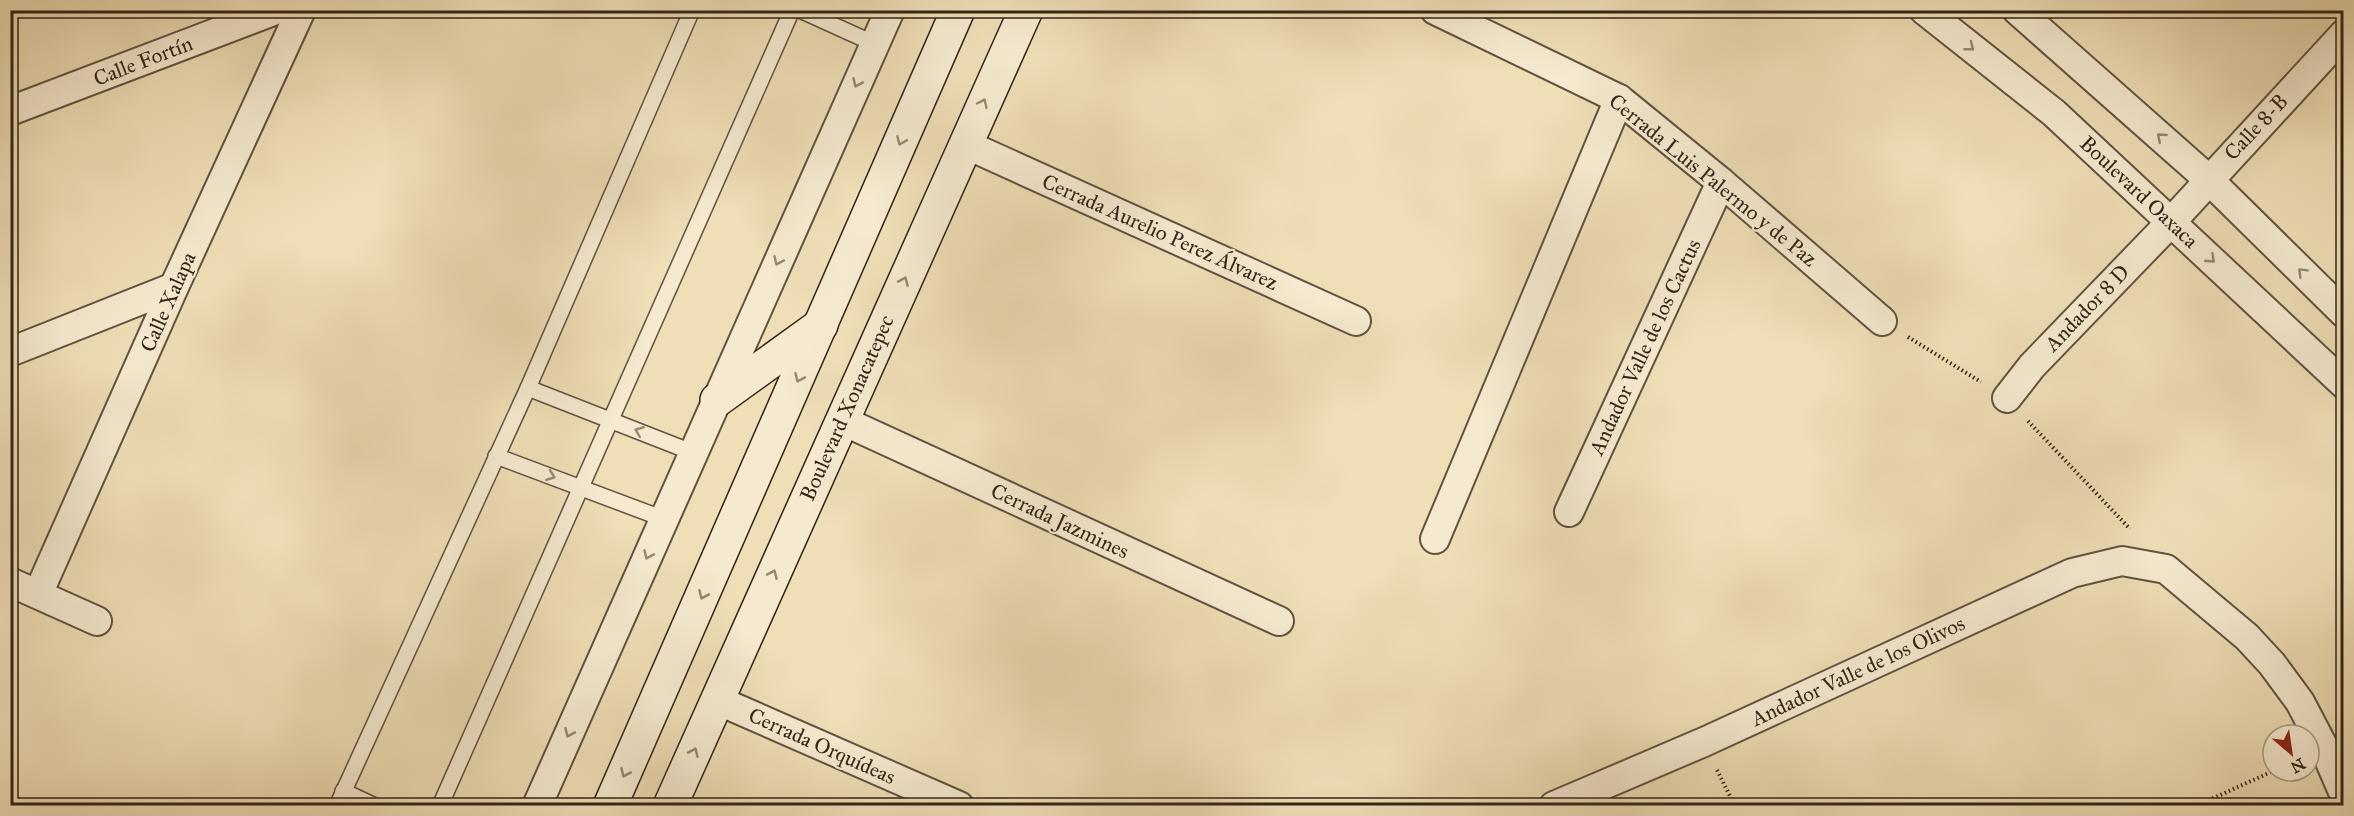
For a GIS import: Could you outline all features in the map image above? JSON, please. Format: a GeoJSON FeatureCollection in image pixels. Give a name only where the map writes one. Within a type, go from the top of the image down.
{"type":"FeatureCollection","features":[{"type":"Feature","properties":{"kind":"main road"},"geometry":{"type":"LineString","coordinates":[[610,806],[823,324],[958,10]]}},
{"type":"Feature","properties":{"kind":"main road","name":"Boulevard Xonacatepec"},"geometry":{"type":"LineString","coordinates":[[670,806],[964,144],[1026,10]]}},
{"type":"Feature","properties":{"kind":"main road"},"geometry":{"type":"LineString","coordinates":[[717,400],[823,324]]}},
{"type":"Feature","properties":{"kind":"street","name":"Calle Fortín"},"geometry":{"type":"LineString","coordinates":[[10,111],[276,10]]}},
{"type":"Feature","properties":{"kind":"street","name":"Calle Xalapa"},"geometry":{"type":"LineString","coordinates":[[38,594],[174,287],[301,10]]}},
{"type":"Feature","properties":{"kind":"street"},"geometry":{"type":"LineString","coordinates":[[537,806],[890,10]]}},
{"type":"Feature","properties":{"kind":"street","name":"Cerrada Luis Palermo y de Paz"},"geometry":{"type":"LineString","coordinates":[[1435,10],[1619,99],[1721,182],[1882,321]]}},
{"type":"Feature","properties":{"kind":"street","name":"Boulevard Oaxaca"},"geometry":{"type":"LineString","coordinates":[[1924,10],[2054,113],[2343,384]]}},
{"type":"Feature","properties":{"kind":"street"},"geometry":{"type":"LineString","coordinates":[[2017,10],[2208,178],[2343,314]]}},
{"type":"Feature","properties":{"kind":"street","name":"Calle 8-B"},"geometry":{"type":"LineString","coordinates":[[2171,222],[2208,178],[2343,33]]}},
{"type":"Feature","properties":{"kind":"street"},"geometry":{"type":"LineString","coordinates":[[1435,539],[1619,99]]}},
{"type":"Feature","properties":{"kind":"street","name":"Cerrada Aurelio Perez Álvarez"},"geometry":{"type":"LineString","coordinates":[[964,144],[1356,321]]}},
{"type":"Feature","properties":{"kind":"street","name":"Andador Valle de los Cactus"},"geometry":{"type":"LineString","coordinates":[[1569,512],[1721,182]]}},
{"type":"Feature","properties":{"kind":"street","name":"Andador 8 D"},"geometry":{"type":"LineString","coordinates":[[2007,398],[2032,366],[2171,222]]}},
{"type":"Feature","properties":{"kind":"street"},"geometry":{"type":"LineString","coordinates":[[10,352],[174,287]]}},
{"type":"Feature","properties":{"kind":"street","name":"Cerrada Jazmines"},"geometry":{"type":"LineString","coordinates":[[841,420],[1279,621]]}},
{"type":"Feature","properties":{"kind":"street","name":"Andador Valle de los Olivos"},"geometry":{"type":"LineString","coordinates":[[1554,806],[1704,742],[2072,573],[2122,561],[2166,569]]}},
{"type":"Feature","properties":{"kind":"street"},"geometry":{"type":"LineString","coordinates":[[2166,569],[2247,637],[2272,664],[2300,702],[2324,748],[2343,794]]}},
{"type":"Feature","properties":{"kind":"street"},"geometry":{"type":"LineString","coordinates":[[10,582],[97,621]]}},
{"type":"Feature","properties":{"kind":"street","name":"Cerrada Orquídeas"},"geometry":{"type":"LineString","coordinates":[[717,700],[959,806]]}},
{"type":"Feature","properties":{"kind":"lane"},"geometry":{"type":"LineString","coordinates":[[337,806],[528,388],[692,10]]}},
{"type":"Feature","properties":{"kind":"lane"},"geometry":{"type":"LineString","coordinates":[[440,806],[792,10]]}},
{"type":"Feature","properties":{"kind":"lane"},"geometry":{"type":"LineString","coordinates":[[800,10],[875,44]]}},
{"type":"Feature","properties":{"kind":"lane"},"geometry":{"type":"LineString","coordinates":[[528,388],[694,453]]}},
{"type":"Feature","properties":{"kind":"lane"},"geometry":{"type":"LineString","coordinates":[[496,456],[664,519]]}},
{"type":"Feature","properties":{"kind":"lane"},"geometry":{"type":"LineString","coordinates":[[343,791],[375,806]]}},
{"type":"Feature","properties":{"kind":"path"},"geometry":{"type":"LineString","coordinates":[[1882,321],[2007,398],[2166,569]]}},
{"type":"Feature","properties":{"kind":"path"},"geometry":{"type":"LineString","coordinates":[[1704,742],[1735,806]]}},
{"type":"Feature","properties":{"kind":"path"},"geometry":{"type":"LineString","coordinates":[[2196,806],[2261,776]]}}]}
